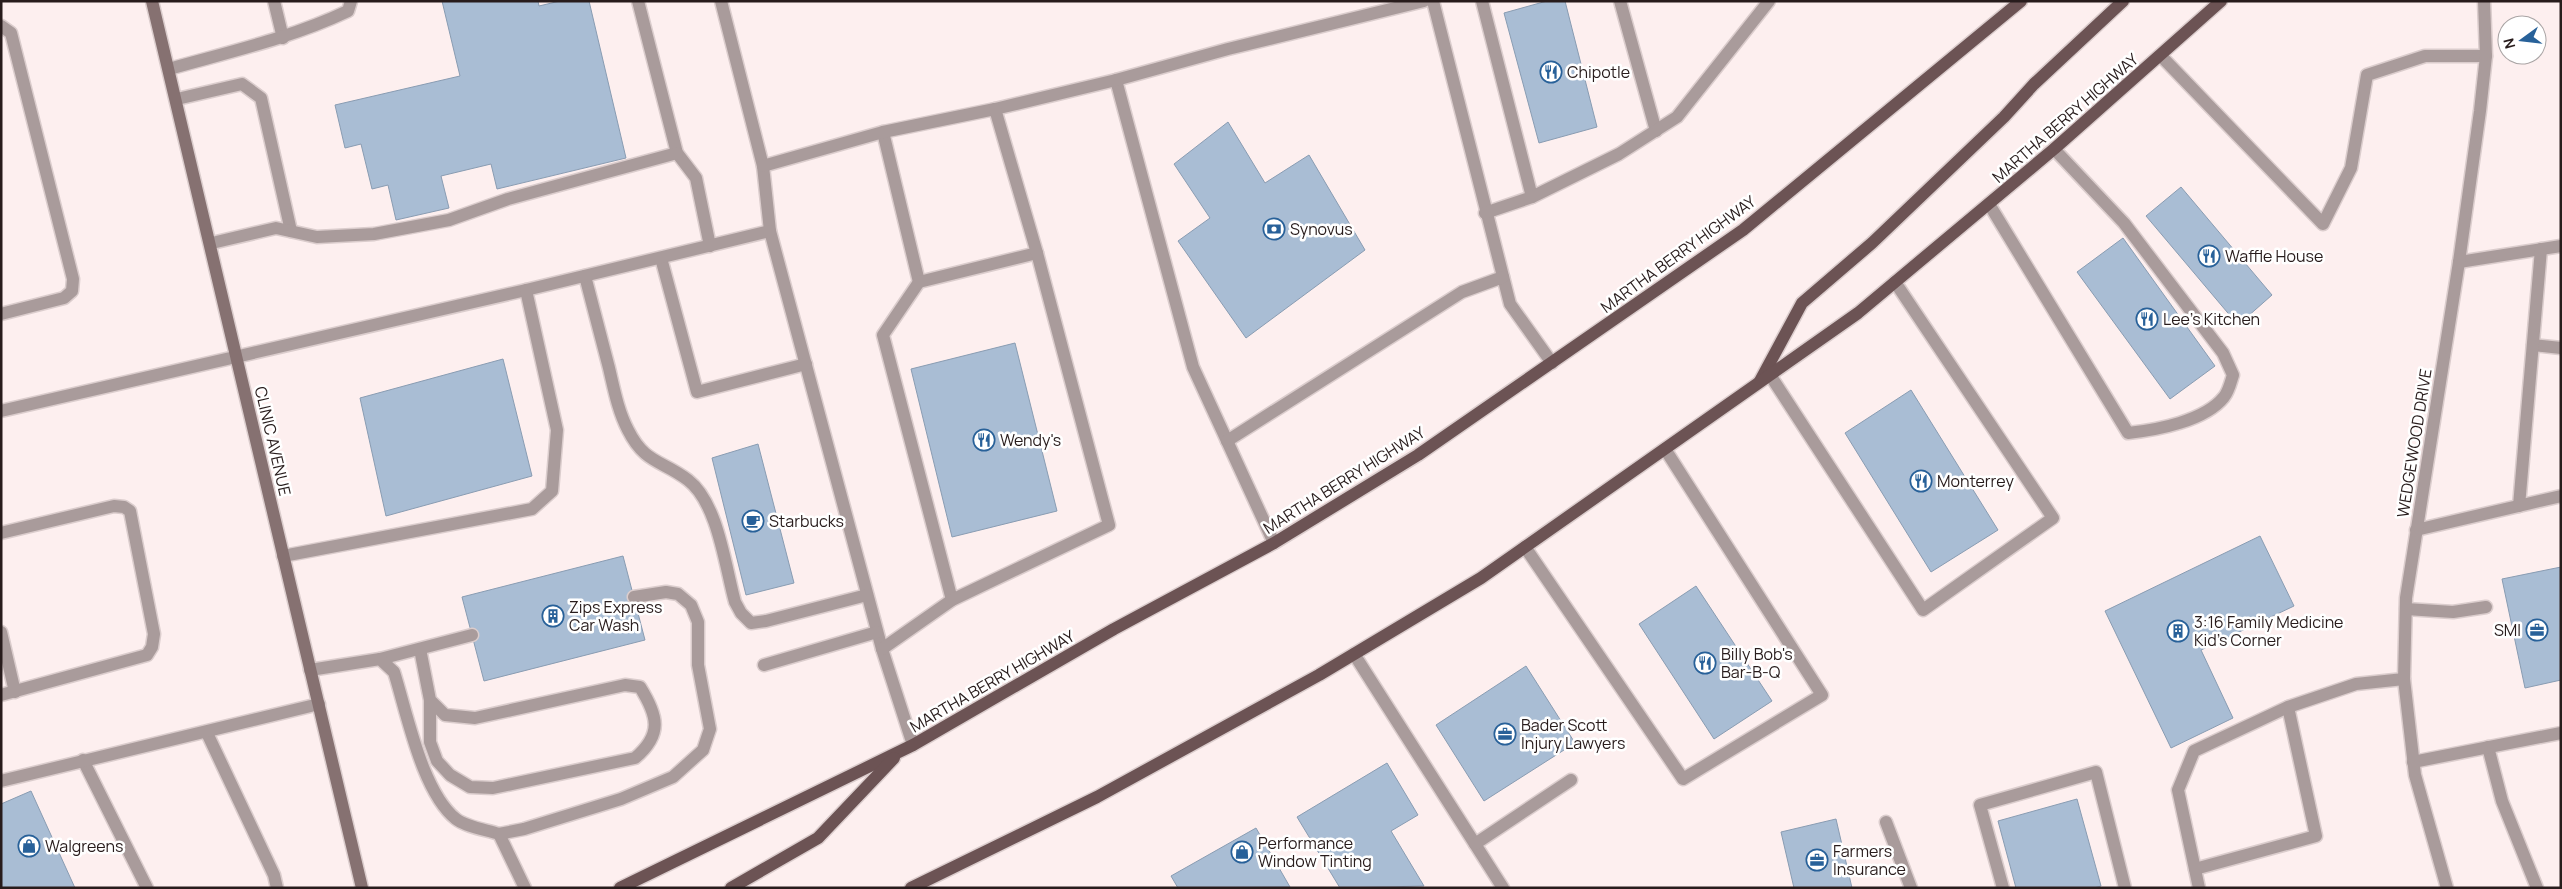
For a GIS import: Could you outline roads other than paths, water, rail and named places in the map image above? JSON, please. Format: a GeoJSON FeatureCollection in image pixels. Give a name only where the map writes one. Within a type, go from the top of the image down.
{"type":"FeatureCollection","features":[{"type":"Feature","properties":{"kind":"main road","name":"MARTHA BERRY HIGHWAY"},"geometry":{"type":"LineString","coordinates":[[620,888],[914,745],[1114,629],[1274,543],[1418,455],[1743,230],[2021,1]]}},
{"type":"Feature","properties":{"kind":"main road"},"geometry":{"type":"LineString","coordinates":[[1759,384],[1802,303],[1872,243],[2004,117],[2034,84],[2123,1]]}},
{"type":"Feature","properties":{"kind":"main road","name":"MARTHA BERRY HIGHWAY"},"geometry":{"type":"LineString","coordinates":[[911,888],[1097,797],[1354,654],[1481,578],[1858,313],[2054,149],[2221,1]]}},
{"type":"Feature","properties":{"kind":"main road"},"geometry":{"type":"LineString","coordinates":[[732,888],[818,838],[901,751]]}},
{"type":"Feature","properties":{"kind":"street","name":"CLINIC AVENUE"},"geometry":{"type":"LineString","coordinates":[[152,1],[212,243],[236,358],[362,888]]}},
{"type":"Feature","properties":{"kind":"street"},"geometry":{"type":"LineString","coordinates":[[274,1],[282,38]]}},
{"type":"Feature","properties":{"kind":"street"},"geometry":{"type":"LineString","coordinates":[[169,69],[282,38],[320,24],[348,11],[351,1]]}},
{"type":"Feature","properties":{"kind":"street"},"geometry":{"type":"LineString","coordinates":[[638,1],[677,153],[696,178],[710,246]]}},
{"type":"Feature","properties":{"kind":"street"},"geometry":{"type":"LineString","coordinates":[[721,1],[762,166],[770,231],[877,632],[914,745]]}},
{"type":"Feature","properties":{"kind":"street"},"geometry":{"type":"LineString","coordinates":[[762,166],[882,132],[995,109],[1116,80],[1228,49],[1424,1]]}},
{"type":"Feature","properties":{"kind":"street"},"geometry":{"type":"LineString","coordinates":[[1433,1],[1485,213],[1510,304],[1552,363]]}},
{"type":"Feature","properties":{"kind":"street"},"geometry":{"type":"LineString","coordinates":[[1482,1],[1532,197]]}},
{"type":"Feature","properties":{"kind":"street"},"geometry":{"type":"LineString","coordinates":[[1620,1],[1656,132]]}},
{"type":"Feature","properties":{"kind":"street"},"geometry":{"type":"LineString","coordinates":[[1485,213],[1532,197],[1619,154],[1656,132],[1677,116],[1769,1]]}},
{"type":"Feature","properties":{"kind":"street","name":"WEDGEWOOD DRIVE"},"geometry":{"type":"LineString","coordinates":[[2445,887],[2413,762],[2404,679],[2406,609],[2416,530],[2459,262],[2486,56],[2484,1]]}},
{"type":"Feature","properties":{"kind":"street"},"geometry":{"type":"LineString","coordinates":[[1,26],[11,33],[73,279],[72,291],[64,298],[1,314]]}},
{"type":"Feature","properties":{"kind":"street"},"geometry":{"type":"LineString","coordinates":[[2161,56],[2323,224],[2351,168],[2367,75],[2425,56],[2486,56]]}},
{"type":"Feature","properties":{"kind":"street"},"geometry":{"type":"LineString","coordinates":[[1116,80],[1193,366],[1274,543]]}},
{"type":"Feature","properties":{"kind":"street"},"geometry":{"type":"LineString","coordinates":[[177,99],[242,84],[260,98],[291,231]]}},
{"type":"Feature","properties":{"kind":"street"},"geometry":{"type":"LineString","coordinates":[[882,649],[952,600],[1109,525],[995,109]]}},
{"type":"Feature","properties":{"kind":"street"},"geometry":{"type":"LineString","coordinates":[[882,132],[919,282]]}},
{"type":"Feature","properties":{"kind":"street"},"geometry":{"type":"LineString","coordinates":[[1989,204],[2128,433],[2164,429],[2202,414],[2224,396],[2233,375],[2223,353],[2124,223],[2054,149]]}},
{"type":"Feature","properties":{"kind":"street"},"geometry":{"type":"LineString","coordinates":[[212,243],[276,228],[316,237],[374,234],[449,220],[508,198],[677,153]]}},
{"type":"Feature","properties":{"kind":"street"},"geometry":{"type":"LineString","coordinates":[[1,411],[236,358],[770,231]]}},
{"type":"Feature","properties":{"kind":"street"},"geometry":{"type":"LineString","coordinates":[[2459,262],[2561,246]]}},
{"type":"Feature","properties":{"kind":"street"},"geometry":{"type":"LineString","coordinates":[[2520,506],[2541,249]]}},
{"type":"Feature","properties":{"kind":"street"},"geometry":{"type":"LineString","coordinates":[[952,600],[883,334],[919,282],[1036,253]]}},
{"type":"Feature","properties":{"kind":"street"},"geometry":{"type":"LineString","coordinates":[[661,258],[697,392],[806,364]]}},
{"type":"Feature","properties":{"kind":"street"},"geometry":{"type":"LineString","coordinates":[[584,276],[618,402],[628,430],[641,451],[656,463],[688,480],[702,495],[710,510],[735,602],[741,613],[751,623],[766,621],[867,595]]}},
{"type":"Feature","properties":{"kind":"street"},"geometry":{"type":"LineString","coordinates":[[1227,441],[1462,292],[1503,277]]}},
{"type":"Feature","properties":{"kind":"street"},"geometry":{"type":"LineString","coordinates":[[1770,375],[1923,610],[2053,518],[1895,282]]}},
{"type":"Feature","properties":{"kind":"street"},"geometry":{"type":"LineString","coordinates":[[283,556],[532,509],[552,491],[557,430],[526,290]]}},
{"type":"Feature","properties":{"kind":"street"},"geometry":{"type":"LineString","coordinates":[[2533,345],[2561,348]]}},
{"type":"Feature","properties":{"kind":"street"},"geometry":{"type":"LineString","coordinates":[[1526,547],[1683,778],[1822,695],[1665,449]]}},
{"type":"Feature","properties":{"kind":"street"},"geometry":{"type":"LineString","coordinates":[[2416,530],[2561,496]]}},
{"type":"Feature","properties":{"kind":"street"},"geometry":{"type":"LineString","coordinates":[[1,533],[114,506],[124,507],[130,512],[154,634],[152,647],[147,654],[1,695]]}},
{"type":"Feature","properties":{"kind":"street"},"geometry":{"type":"LineString","coordinates":[[380,659],[394,672],[428,781],[442,805],[457,820],[499,834],[524,830],[621,799],[673,777],[702,750],[710,729],[698,665],[698,622],[691,605],[678,594],[666,592],[634,597]]}},
{"type":"Feature","properties":{"kind":"street"},"geometry":{"type":"LineString","coordinates":[[2406,609],[2453,612],[2486,607]]}},
{"type":"Feature","properties":{"kind":"street"},"geometry":{"type":"LineString","coordinates":[[1,632],[5,664],[15,692]]}},
{"type":"Feature","properties":{"kind":"street"},"geometry":{"type":"LineString","coordinates":[[764,664],[877,632]]}},
{"type":"Feature","properties":{"kind":"street"},"geometry":{"type":"LineString","coordinates":[[310,670],[380,659],[472,635]]}},
{"type":"Feature","properties":{"kind":"street"},"geometry":{"type":"LineString","coordinates":[[420,649],[430,700],[430,742],[437,761],[450,775],[470,787],[493,788],[635,758],[646,748],[655,734],[654,716],[649,702],[640,687],[624,684],[475,718],[445,715],[430,700]]}},
{"type":"Feature","properties":{"kind":"street"},"geometry":{"type":"LineString","coordinates":[[1354,654],[1503,888]]}},
{"type":"Feature","properties":{"kind":"street"},"geometry":{"type":"LineString","coordinates":[[2199,888],[2178,790],[2194,751],[2288,707],[2356,684],[2404,679]]}},
{"type":"Feature","properties":{"kind":"street"},"geometry":{"type":"LineString","coordinates":[[1,781],[83,760],[207,733],[319,704]]}},
{"type":"Feature","properties":{"kind":"street"},"geometry":{"type":"LineString","coordinates":[[2195,869],[2316,836],[2288,707]]}},
{"type":"Feature","properties":{"kind":"street"},"geometry":{"type":"LineString","coordinates":[[207,733],[274,875],[276,888]]}},
{"type":"Feature","properties":{"kind":"street"},"geometry":{"type":"LineString","coordinates":[[2413,762],[2561,733]]}},
{"type":"Feature","properties":{"kind":"street"},"geometry":{"type":"LineString","coordinates":[[2488,747],[2502,801],[2537,888]]}},
{"type":"Feature","properties":{"kind":"street"},"geometry":{"type":"LineString","coordinates":[[83,760],[147,888]]}},
{"type":"Feature","properties":{"kind":"street"},"geometry":{"type":"LineString","coordinates":[[2003,888],[1980,805],[2096,772],[2125,888]]}},
{"type":"Feature","properties":{"kind":"street"},"geometry":{"type":"LineString","coordinates":[[1475,844],[1571,780]]}},
{"type":"Feature","properties":{"kind":"street"},"geometry":{"type":"LineString","coordinates":[[1886,822],[1911,888]]}},
{"type":"Feature","properties":{"kind":"street"},"geometry":{"type":"LineString","coordinates":[[499,834],[525,888]]}},
{"type":"Feature","properties":{"kind":"place","name":"Chipotle"},"geometry":{"type":"Point","coordinates":[1551,72]}},
{"type":"Feature","properties":{"kind":"place","name":"Synovus"},"geometry":{"type":"Point","coordinates":[1274,229]}},
{"type":"Feature","properties":{"kind":"place","name":"Waffle House"},"geometry":{"type":"Point","coordinates":[2209,256]}},
{"type":"Feature","properties":{"kind":"place","name":"Lee's Kitchen"},"geometry":{"type":"Point","coordinates":[2147,319]}},
{"type":"Feature","properties":{"kind":"place","name":"Wendy's"},"geometry":{"type":"Point","coordinates":[984,440]}},
{"type":"Feature","properties":{"kind":"place","name":"Monterrey"},"geometry":{"type":"Point","coordinates":[1921,481]}},
{"type":"Feature","properties":{"kind":"place","name":"Starbucks"},"geometry":{"type":"Point","coordinates":[753,521]}},
{"type":"Feature","properties":{"kind":"place","name":"Zips Express Car Wash"},"geometry":{"type":"Point","coordinates":[553,616]}},
{"type":"Feature","properties":{"kind":"place","name":"SMI"},"geometry":{"type":"Point","coordinates":[2537,630]}},
{"type":"Feature","properties":{"kind":"place","name":"3:16 Family Medicine Kid's Corner"},"geometry":{"type":"Point","coordinates":[2178,631]}},
{"type":"Feature","properties":{"kind":"place","name":"Billy Bob's Bar-B-Q"},"geometry":{"type":"Point","coordinates":[1705,663]}},
{"type":"Feature","properties":{"kind":"place","name":"Bader Scott Injury Lawyers"},"geometry":{"type":"Point","coordinates":[1505,734]}},
{"type":"Feature","properties":{"kind":"place","name":"Walgreens"},"geometry":{"type":"Point","coordinates":[29,846]}},
{"type":"Feature","properties":{"kind":"place","name":"Performance Window Tinting"},"geometry":{"type":"Point","coordinates":[1242,852]}},
{"type":"Feature","properties":{"kind":"place","name":"Farmers Insurance"},"geometry":{"type":"Point","coordinates":[1817,860]}}]}
